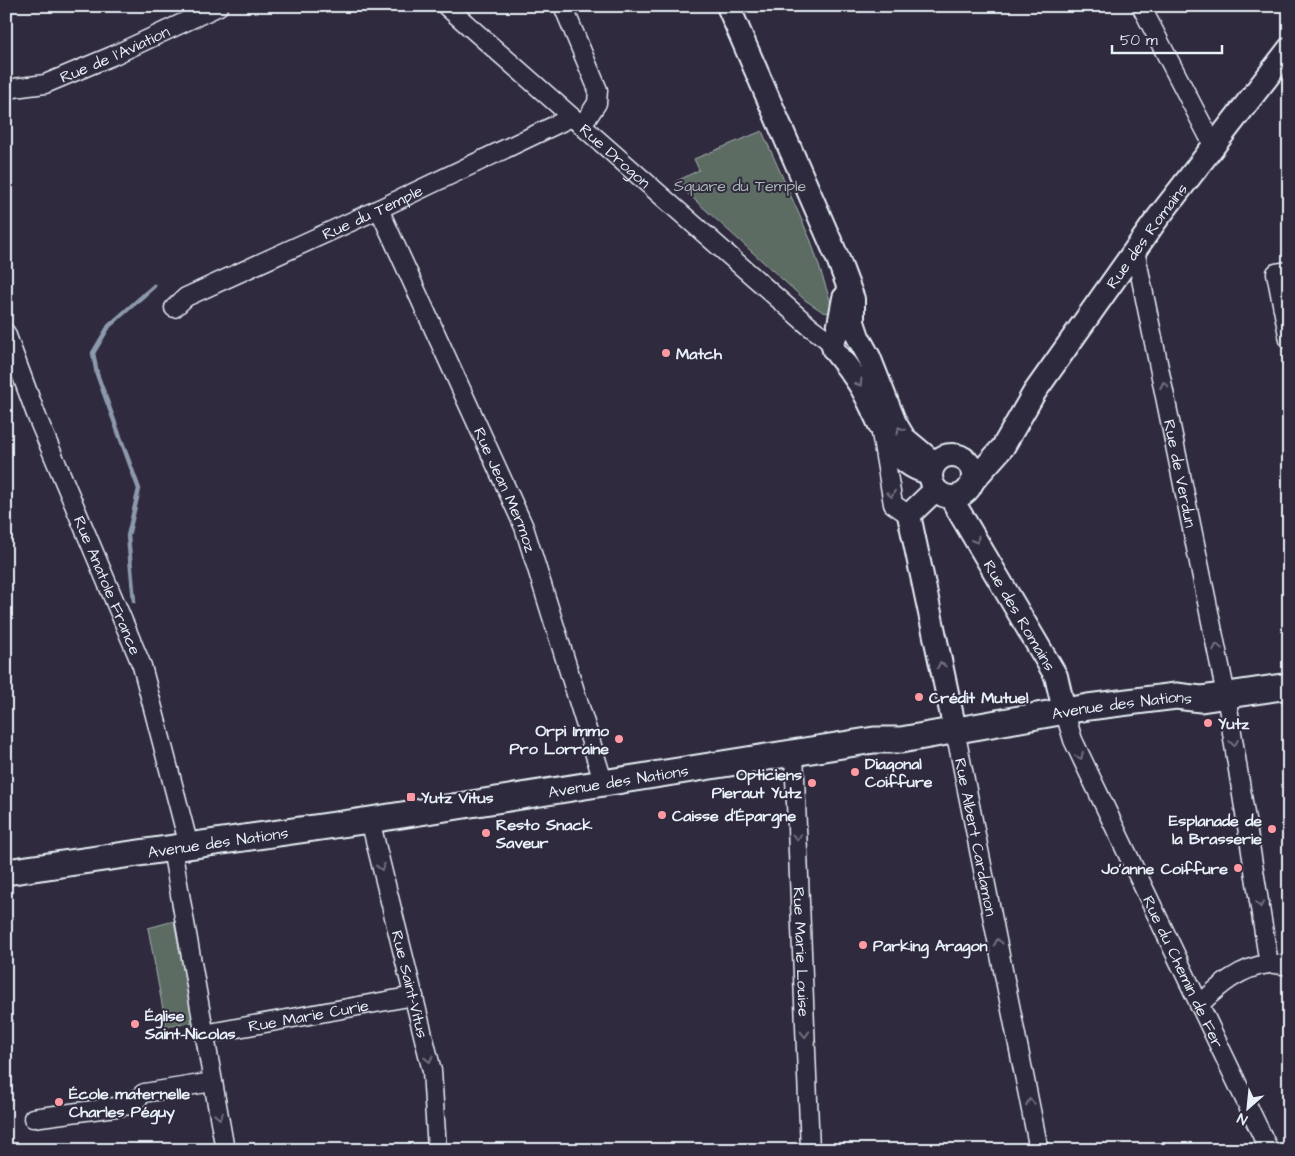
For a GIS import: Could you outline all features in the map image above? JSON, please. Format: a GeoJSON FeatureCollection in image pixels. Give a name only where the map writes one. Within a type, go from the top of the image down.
{"type":"FeatureCollection","features":[{"type":"Feature","properties":{"kind":"main road","name":"Avenue des Nations"},"geometry":{"type":"LineString","coordinates":[[6,872],[370,820],[603,781],[874,740],[901,740],[1064,710],[1176,696],[1201,699],[1289,686]]}},
{"type":"Feature","properties":{"kind":"street","name":"Rue de l'Aviation"},"geometry":{"type":"LineString","coordinates":[[6,89],[45,84],[112,56],[219,6]]}},
{"type":"Feature","properties":{"kind":"street","name":"Rue Drogon"},"geometry":{"type":"LineString","coordinates":[[446,6],[809,326],[843,337]]}},
{"type":"Feature","properties":{"kind":"street"},"geometry":{"type":"LineString","coordinates":[[563,6],[598,90],[598,103],[577,121]]}},
{"type":"Feature","properties":{"kind":"street"},"geometry":{"type":"LineString","coordinates":[[728,6],[838,259],[853,299],[853,322],[834,350],[866,394],[880,430],[893,504],[909,515],[955,730]]}},
{"type":"Feature","properties":{"kind":"street"},"geometry":{"type":"LineString","coordinates":[[1141,6],[1214,145]]}},
{"type":"Feature","properties":{"kind":"street","name":"Rue des Romains"},"geometry":{"type":"LineString","coordinates":[[938,481],[963,495],[1003,447],[1034,393],[1135,250],[1289,49]]}},
{"type":"Feature","properties":{"kind":"street","name":"Rue du Temple"},"geometry":{"type":"LineString","coordinates":[[174,308],[186,297],[577,121]]}},
{"type":"Feature","properties":{"kind":"street","name":"Rue Jean Mermoz"},"geometry":{"type":"LineString","coordinates":[[379,209],[524,527],[603,781]]}},
{"type":"Feature","properties":{"kind":"street","name":"Rue de Verdun"},"geometry":{"type":"LineString","coordinates":[[1135,250],[1226,695]]}},
{"type":"Feature","properties":{"kind":"street"},"geometry":{"type":"LineString","coordinates":[[1289,271],[1276,273],[1289,340]]}},
{"type":"Feature","properties":{"kind":"street","name":"Rue Anatole France"},"geometry":{"type":"LineString","coordinates":[[6,333],[37,417],[142,666],[181,847],[204,1034],[225,1150]]}},
{"type":"Feature","properties":{"kind":"street","name":"Rue des Romains"},"geometry":{"type":"LineString","coordinates":[[843,337],[869,357],[895,423],[904,438],[938,481],[1056,676],[1064,710]]}},
{"type":"Feature","properties":{"kind":"street","name":"Rue des Romains"},"geometry":{"type":"LineString","coordinates":[[964,459],[1013,427]]}},
{"type":"Feature","properties":{"kind":"street"},"geometry":{"type":"LineString","coordinates":[[880,430],[895,452],[917,471],[938,481],[948,455],[964,459],[972,469],[973,481]]}},
{"type":"Feature","properties":{"kind":"street","name":"Rue des Romains"},"geometry":{"type":"LineString","coordinates":[[909,515],[938,481]]}},
{"type":"Feature","properties":{"kind":"street"},"geometry":{"type":"LineString","coordinates":[[1226,695],[1269,964]]}},
{"type":"Feature","properties":{"kind":"street","name":"Rue du Chemin de Fer"},"geometry":{"type":"LineString","coordinates":[[1064,710],[1073,740],[1269,1150]]}},
{"type":"Feature","properties":{"kind":"street","name":"Rue Albert Cardamon"},"geometry":{"type":"LineString","coordinates":[[955,730],[1039,1150]]}},
{"type":"Feature","properties":{"kind":"street","name":"Rue Marie Louise"},"geometry":{"type":"LineString","coordinates":[[794,753],[810,1150]]}},
{"type":"Feature","properties":{"kind":"street","name":"Rue Saint-Vitus"},"geometry":{"type":"LineString","coordinates":[[370,820],[432,1070],[438,1150]]}},
{"type":"Feature","properties":{"kind":"street"},"geometry":{"type":"LineString","coordinates":[[1199,1005],[1220,984],[1234,975],[1269,964],[1289,965]]}},
{"type":"Feature","properties":{"kind":"street","name":"Rue Marie Curie"},"geometry":{"type":"LineString","coordinates":[[204,1034],[414,996]]}},
{"type":"Feature","properties":{"kind":"street"},"geometry":{"type":"LineString","coordinates":[[33,1118],[131,1105],[144,1093],[213,1082]]}},
{"type":"Feature","properties":{"kind":"green space","name":"Square du Temple"},"geometry":{"type":"Polygon","coordinates":[[[762,131],[811,241],[831,303],[829,313],[823,312],[805,300],[675,182],[699,170],[694,159],[762,131]]]}},
{"type":"Feature","properties":{"kind":"green space"},"geometry":{"type":"Polygon","coordinates":[[[174,921],[193,1022],[166,1026],[148,928],[174,921]]]}},
{"type":"Feature","properties":{"kind":"waterway"},"geometry":{"type":"LineString","coordinates":[[134,601],[128,536],[139,489],[97,374],[93,353],[109,326],[154,286]]}},
{"type":"Feature","properties":{"kind":"place","name":"Match"},"geometry":{"type":"Point","coordinates":[666,353]}},
{"type":"Feature","properties":{"kind":"place","name":"Crédit Mutuel"},"geometry":{"type":"Point","coordinates":[919,697]}},
{"type":"Feature","properties":{"kind":"place","name":"Yutz"},"geometry":{"type":"Point","coordinates":[1208,723]}},
{"type":"Feature","properties":{"kind":"place","name":"Orpi Immo Pro Lorraine"},"geometry":{"type":"Point","coordinates":[619,739]}},
{"type":"Feature","properties":{"kind":"place","name":"Diagonal Coiffure"},"geometry":{"type":"Point","coordinates":[855,772]}},
{"type":"Feature","properties":{"kind":"place","name":"Opticiens Pieraut Yutz"},"geometry":{"type":"Point","coordinates":[812,783]}},
{"type":"Feature","properties":{"kind":"place","name":"Yutz Vitus"},"geometry":{"type":"Point","coordinates":[411,797]}},
{"type":"Feature","properties":{"kind":"place","name":"Caisse d'Épargne"},"geometry":{"type":"Point","coordinates":[662,815]}},
{"type":"Feature","properties":{"kind":"place","name":"Esplanade de la Brasserie"},"geometry":{"type":"Point","coordinates":[1272,829]}},
{"type":"Feature","properties":{"kind":"place","name":"Resto Snack Saveur"},"geometry":{"type":"Point","coordinates":[486,833]}},
{"type":"Feature","properties":{"kind":"place","name":"Jo’anne Coiffure"},"geometry":{"type":"Point","coordinates":[1238,868]}},
{"type":"Feature","properties":{"kind":"place","name":"Parking Aragon"},"geometry":{"type":"Point","coordinates":[863,945]}},
{"type":"Feature","properties":{"kind":"place","name":"Église Saint-Nicolas"},"geometry":{"type":"Point","coordinates":[135,1024]}},
{"type":"Feature","properties":{"kind":"place","name":"École maternelle Charles Péguy"},"geometry":{"type":"Point","coordinates":[59,1102]}}]}
